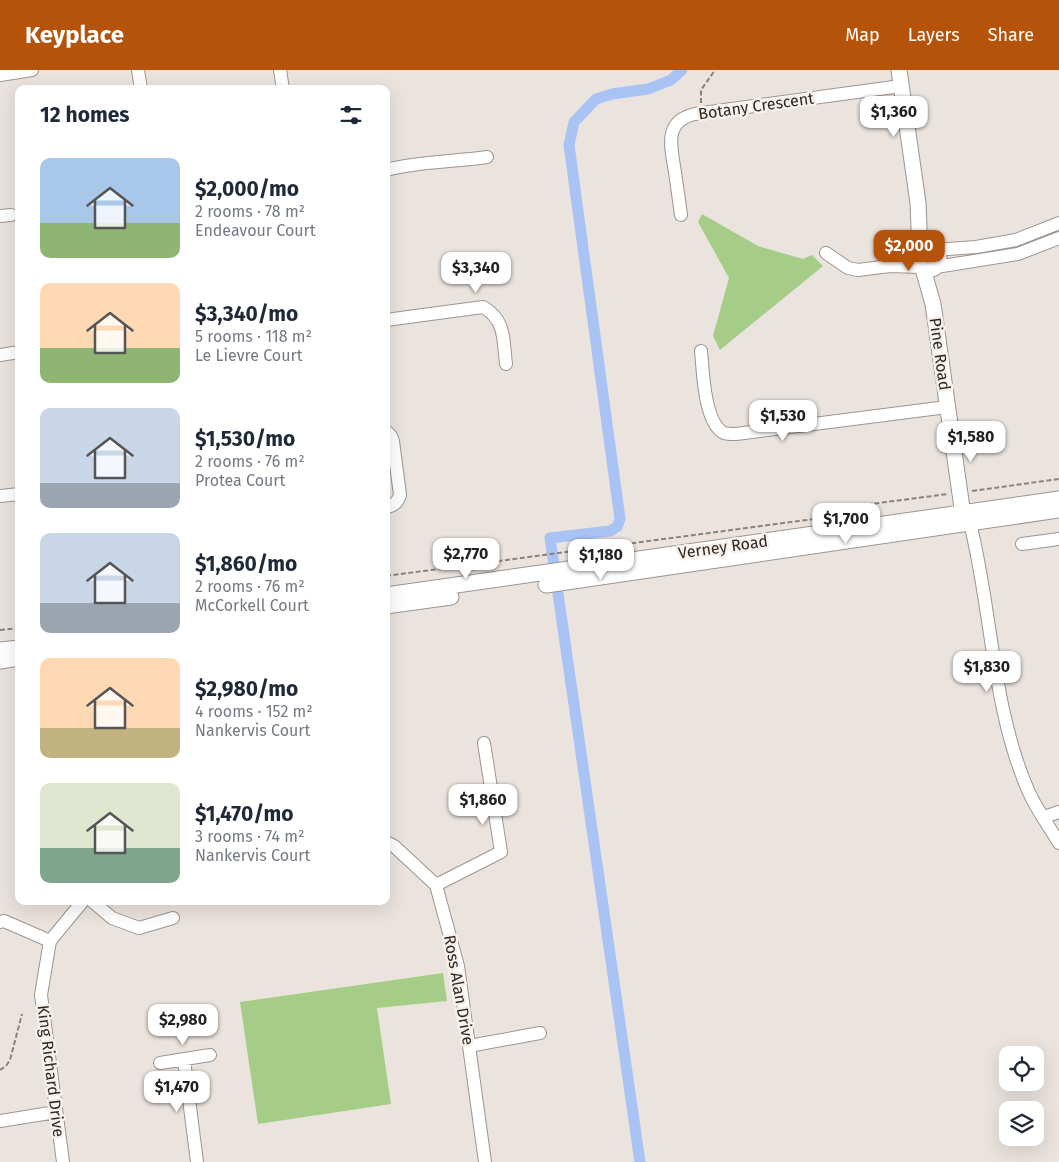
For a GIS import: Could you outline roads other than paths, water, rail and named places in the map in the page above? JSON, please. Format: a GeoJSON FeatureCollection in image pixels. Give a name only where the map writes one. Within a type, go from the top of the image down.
{"type":"FeatureCollection","features":[{"type":"Feature","properties":{"kind":"street"},"geometry":{"type":"LineString","coordinates":[[0,74],[32,70]]}},
{"type":"Feature","properties":{"kind":"street"},"geometry":{"type":"LineString","coordinates":[[138,70],[140,85]]}},
{"type":"Feature","properties":{"kind":"street"},"geometry":{"type":"LineString","coordinates":[[280,70],[282,85]]}},
{"type":"Feature","properties":{"kind":"street","name":"Pine Road"},"geometry":{"type":"LineString","coordinates":[[899,70],[918,203],[928,240],[927,260],[947,407],[966,520]]}},
{"type":"Feature","properties":{"kind":"street","name":"Botany Crescent"},"geometry":{"type":"LineString","coordinates":[[681,215],[671,137],[675,126],[682,119],[690,115],[702,113],[901,86]]}},
{"type":"Feature","properties":{"kind":"street"},"geometry":{"type":"LineString","coordinates":[[390,169],[422,162],[461,161],[487,157]]}},
{"type":"Feature","properties":{"kind":"street"},"geometry":{"type":"LineString","coordinates":[[927,260],[976,246],[1016,240],[1059,223]]}},
{"type":"Feature","properties":{"kind":"street"},"geometry":{"type":"LineString","coordinates":[[826,253],[848,268],[858,270],[927,260],[1018,254],[1059,238]]}},
{"type":"Feature","properties":{"kind":"street"},"geometry":{"type":"LineString","coordinates":[[390,319],[483,307],[492,312],[499,321],[506,364]]}},
{"type":"Feature","properties":{"kind":"street"},"geometry":{"type":"LineString","coordinates":[[701,351],[709,412],[715,424],[724,433],[736,434],[947,407]]}},
{"type":"Feature","properties":{"kind":"street"},"geometry":{"type":"LineString","coordinates":[[0,355],[15,353]]}},
{"type":"Feature","properties":{"kind":"street"},"geometry":{"type":"LineString","coordinates":[[390,435],[393,441],[400,494],[394,505],[390,506]]}},
{"type":"Feature","properties":{"kind":"street"},"geometry":{"type":"LineString","coordinates":[[0,496],[15,494]]}},
{"type":"Feature","properties":{"kind":"street","name":"Verney Road"},"geometry":{"type":"LineString","coordinates":[[966,520],[1059,499]]}},
{"type":"Feature","properties":{"kind":"street","name":"Verney Road"},"geometry":{"type":"LineString","coordinates":[[390,605],[570,576],[966,520],[1059,510]]}},
{"type":"Feature","properties":{"kind":"street"},"geometry":{"type":"LineString","coordinates":[[966,520],[979,558],[1006,725],[1028,791],[1059,843]]}},
{"type":"Feature","properties":{"kind":"street"},"geometry":{"type":"LineString","coordinates":[[1022,544],[1059,539]]}},
{"type":"Feature","properties":{"kind":"street","name":"Verney Road"},"geometry":{"type":"LineString","coordinates":[[390,595],[549,579]]}},
{"type":"Feature","properties":{"kind":"street"},"geometry":{"type":"LineString","coordinates":[[0,650],[15,648]]}},
{"type":"Feature","properties":{"kind":"street"},"geometry":{"type":"LineString","coordinates":[[0,661],[15,659]]}},
{"type":"Feature","properties":{"kind":"street"},"geometry":{"type":"LineString","coordinates":[[390,844],[436,885],[501,852],[484,743]]}},
{"type":"Feature","properties":{"kind":"street"},"geometry":{"type":"LineString","coordinates":[[1044,818],[1059,812]]}},
{"type":"Feature","properties":{"kind":"street","name":"Ross Alan Drive"},"geometry":{"type":"LineString","coordinates":[[436,885],[458,966],[485,1162]]}},
{"type":"Feature","properties":{"kind":"street"},"geometry":{"type":"LineString","coordinates":[[0,922],[4,921],[50,941],[80,905]]}},
{"type":"Feature","properties":{"kind":"street"},"geometry":{"type":"LineString","coordinates":[[97,905],[112,918],[139,928],[173,918]]}},
{"type":"Feature","properties":{"kind":"street","name":"King Richard Drive"},"geometry":{"type":"LineString","coordinates":[[50,941],[41,995],[62,1162]]}},
{"type":"Feature","properties":{"kind":"street"},"geometry":{"type":"LineString","coordinates":[[469,1046],[540,1034]]}},
{"type":"Feature","properties":{"kind":"street"},"geometry":{"type":"LineString","coordinates":[[160,1063],[210,1055]]}},
{"type":"Feature","properties":{"kind":"street"},"geometry":{"type":"LineString","coordinates":[[184,1060],[197,1162]]}},
{"type":"Feature","properties":{"kind":"street"},"geometry":{"type":"LineString","coordinates":[[0,1121],[56,1112]]}},
{"type":"Feature","properties":{"kind":"waterway"},"geometry":{"type":"LineString","coordinates":[[640,1162],[550,538],[610,531],[617,527],[620,519],[569,145],[574,122],[596,99],[612,94],[648,89],[671,80],[682,70]]}}]}
